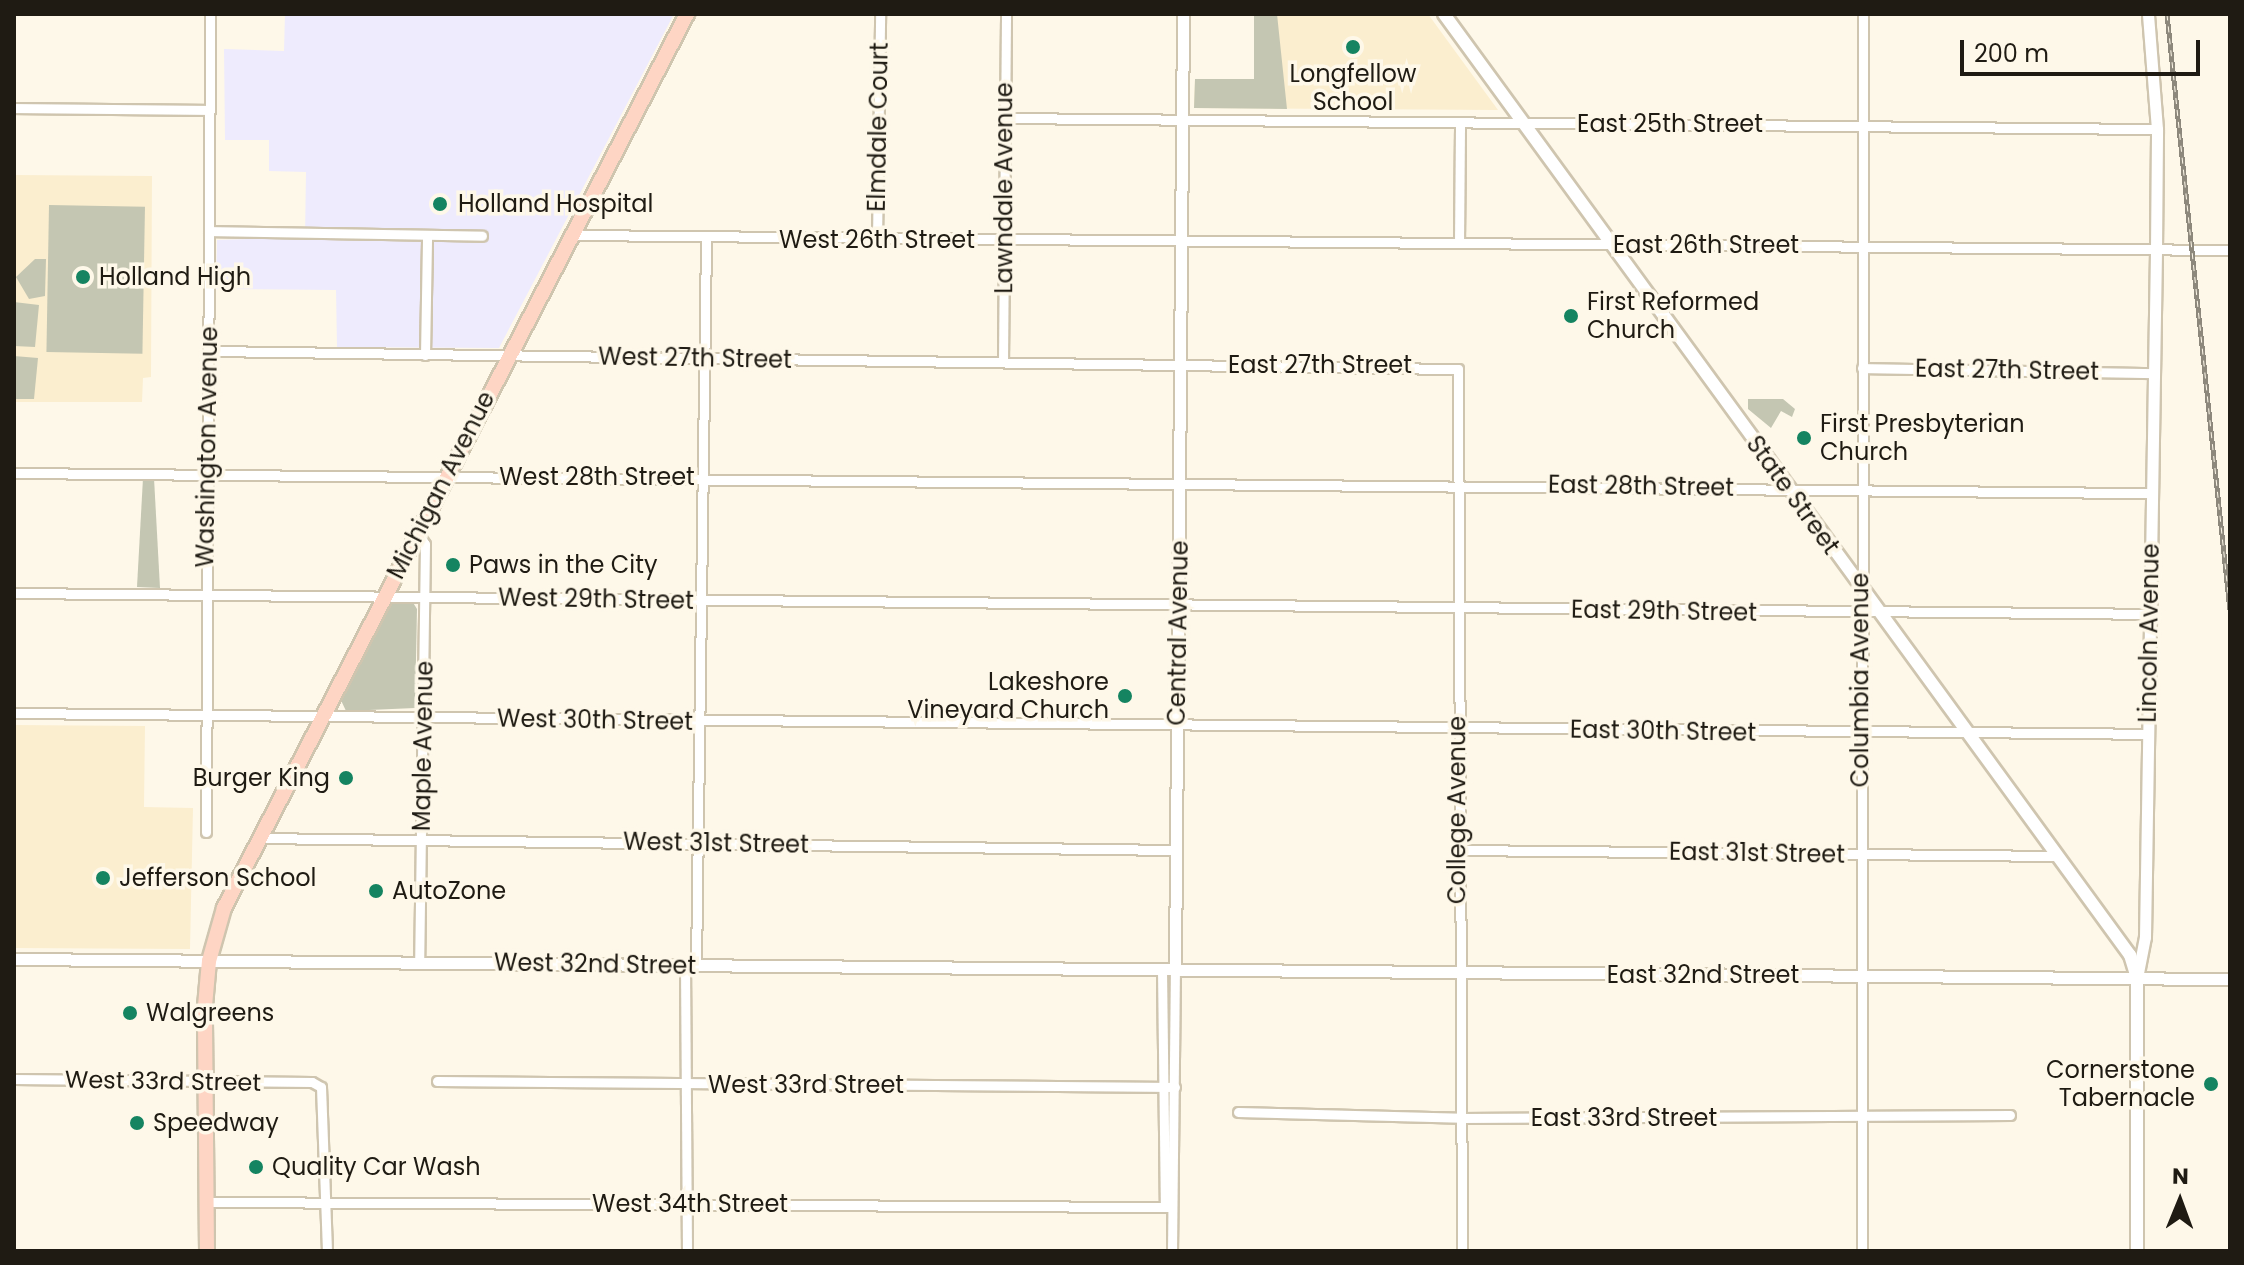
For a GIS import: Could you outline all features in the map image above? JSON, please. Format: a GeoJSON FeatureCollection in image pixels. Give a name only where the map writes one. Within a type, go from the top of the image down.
{"type":"FeatureCollection","features":[{"type":"Feature","properties":{"kind":"main road","name":"Michigan Avenue"},"geometry":{"type":"LineString","coordinates":[[207,1251],[209,961],[224,908],[507,355],[687,14]]}},
{"type":"Feature","properties":{"kind":"main road","name":"State Street"},"geometry":{"type":"LineString","coordinates":[[1444,14],[2130,955],[2137,978]]}},
{"type":"Feature","properties":{"kind":"main road","name":"Lincoln Avenue"},"geometry":{"type":"LineString","coordinates":[[2137,978],[2137,1251]]}},
{"type":"Feature","properties":{"kind":"street","name":"Washington Avenue"},"geometry":{"type":"LineString","coordinates":[[206,832],[210,14]]}},
{"type":"Feature","properties":{"kind":"street","name":"Elmdale Court"},"geometry":{"type":"LineString","coordinates":[[877,240],[880,14]]}},
{"type":"Feature","properties":{"kind":"street","name":"Lawndale Avenue"},"geometry":{"type":"LineString","coordinates":[[1003,362],[1006,14]]}},
{"type":"Feature","properties":{"kind":"street","name":"Central Avenue"},"geometry":{"type":"LineString","coordinates":[[1168,1207],[1175,1087],[1183,14]]}},
{"type":"Feature","properties":{"kind":"street","name":"Columbia Avenue"},"geometry":{"type":"LineString","coordinates":[[1862,1251],[1860,489],[1864,246],[1863,14]]}},
{"type":"Feature","properties":{"kind":"street","name":"Lincoln Avenue"},"geometry":{"type":"LineString","coordinates":[[2137,978],[2144,948],[2156,250],[2157,129],[2148,14]]}},
{"type":"Feature","properties":{"kind":"street"},"geometry":{"type":"LineString","coordinates":[[14,108],[210,110]]}},
{"type":"Feature","properties":{"kind":"street","name":"East 25th Street"},"geometry":{"type":"LineString","coordinates":[[1004,118],[2157,129]]}},
{"type":"Feature","properties":{"kind":"street"},"geometry":{"type":"LineString","coordinates":[[1459,243],[1460,122]]}},
{"type":"Feature","properties":{"kind":"street"},"geometry":{"type":"LineString","coordinates":[[209,231],[482,236]]}},
{"type":"Feature","properties":{"kind":"street"},"geometry":{"type":"LineString","coordinates":[[425,355],[427,235]]}},
{"type":"Feature","properties":{"kind":"street","name":"West 26th Street"},"geometry":{"type":"LineString","coordinates":[[573,235],[1182,243]]}},
{"type":"Feature","properties":{"kind":"street"},"geometry":{"type":"LineString","coordinates":[[687,1251],[687,1085],[698,843],[706,238]]}},
{"type":"Feature","properties":{"kind":"street","name":"East 26th Street"},"geometry":{"type":"LineString","coordinates":[[1182,243],[2230,250]]}},
{"type":"Feature","properties":{"kind":"street","name":"West 27th Street"},"geometry":{"type":"LineString","coordinates":[[210,351],[1181,364]]}},
{"type":"Feature","properties":{"kind":"street","name":"East 27th Street"},"geometry":{"type":"LineString","coordinates":[[1181,364],[1458,369]]}},
{"type":"Feature","properties":{"kind":"street","name":"East 27th Street"},"geometry":{"type":"LineString","coordinates":[[1862,368],[2153,373]]}},
{"type":"Feature","properties":{"kind":"street","name":"College Avenue"},"geometry":{"type":"LineString","coordinates":[[1458,369],[1457,850],[1461,973],[1462,1251]]}},
{"type":"Feature","properties":{"kind":"street","name":"West 28th Street"},"geometry":{"type":"LineString","coordinates":[[14,473],[1179,485]]}},
{"type":"Feature","properties":{"kind":"street","name":"East 28th Street"},"geometry":{"type":"LineString","coordinates":[[1179,485],[1460,484],[2151,493]]}},
{"type":"Feature","properties":{"kind":"street","name":"Maple Avenue"},"geometry":{"type":"LineString","coordinates":[[418,533],[425,544],[419,962]]}},
{"type":"Feature","properties":{"kind":"street","name":"West 29th Street"},"geometry":{"type":"LineString","coordinates":[[14,593],[1178,605]]}},
{"type":"Feature","properties":{"kind":"street","name":"East 29th Street"},"geometry":{"type":"LineString","coordinates":[[1178,605],[1880,614],[2150,614]]}},
{"type":"Feature","properties":{"kind":"street","name":"West 30th Street"},"geometry":{"type":"LineString","coordinates":[[14,713],[1177,726]]}},
{"type":"Feature","properties":{"kind":"street","name":"East 30th Street"},"geometry":{"type":"LineString","coordinates":[[1177,726],[2148,734]]}},
{"type":"Feature","properties":{"kind":"street","name":"West 31st Street"},"geometry":{"type":"LineString","coordinates":[[258,838],[1175,850]]}},
{"type":"Feature","properties":{"kind":"street","name":"East 31st Street"},"geometry":{"type":"LineString","coordinates":[[1457,850],[2058,856]]}},
{"type":"Feature","properties":{"kind":"street","name":"West 32nd Street"},"geometry":{"type":"LineString","coordinates":[[14,959],[1175,969]]}},
{"type":"Feature","properties":{"kind":"street","name":"Central Avenue"},"geometry":{"type":"LineString","coordinates":[[1162,969],[1163,1087],[1172,1251]]}},
{"type":"Feature","properties":{"kind":"street","name":"East 32nd Street"},"geometry":{"type":"LineString","coordinates":[[1175,969],[2230,979]]}},
{"type":"Feature","properties":{"kind":"street","name":"West 33rd Street"},"geometry":{"type":"LineString","coordinates":[[14,1079],[312,1082],[321,1087],[326,1101],[327,1203]]}},
{"type":"Feature","properties":{"kind":"street","name":"West 33rd Street"},"geometry":{"type":"LineString","coordinates":[[437,1081],[1175,1087]]}},
{"type":"Feature","properties":{"kind":"street","name":"East 33rd Street"},"geometry":{"type":"LineString","coordinates":[[1238,1112],[1461,1118],[1861,1119],[2010,1115]]}},
{"type":"Feature","properties":{"kind":"street","name":"West 34th Street"},"geometry":{"type":"LineString","coordinates":[[207,1202],[1168,1207]]}},
{"type":"Feature","properties":{"kind":"street"},"geometry":{"type":"LineString","coordinates":[[327,1203],[327,1251]]}},
{"type":"Feature","properties":{"kind":"shaded area","name":"Holland Hospital"},"geometry":{"type":"Polygon","coordinates":[[[285,14],[674,14],[499,348],[337,347],[336,290],[216,289],[217,240],[305,237],[306,172],[269,171],[269,140],[225,140],[224,49],[284,51],[285,14]]]}},
{"type":"Feature","properties":{"kind":"shaded area","name":"Longfellow School"},"geometry":{"type":"Polygon","coordinates":[[[1254,14],[1428,14],[1498,110],[1194,108],[1195,79],[1254,79],[1254,14]]]}},
{"type":"Feature","properties":{"kind":"shaded area","name":"Holland High"},"geometry":{"type":"Polygon","coordinates":[[[14,175],[152,176],[151,377],[143,378],[142,402],[14,402],[14,175]]]}},
{"type":"Feature","properties":{"kind":"shaded area","name":"Jefferson School"},"geometry":{"type":"Polygon","coordinates":[[[14,725],[145,726],[144,807],[193,808],[190,949],[14,948],[14,725]]]}},
{"type":"Feature","properties":{"kind":"green space"},"geometry":{"type":"Polygon","coordinates":[[[1254,14],[1277,14],[1287,109],[1194,108],[1195,79],[1254,79],[1254,14]]]}},
{"type":"Feature","properties":{"kind":"green space"},"geometry":{"type":"Polygon","coordinates":[[[49,205],[145,207],[142,354],[46,352],[49,205]]]}},
{"type":"Feature","properties":{"kind":"green space"},"geometry":{"type":"Polygon","coordinates":[[[35,259],[46,259],[45,296],[29,299],[16,277],[35,259]]]}},
{"type":"Feature","properties":{"kind":"green space"},"geometry":{"type":"Polygon","coordinates":[[[14,302],[39,305],[35,347],[14,346],[14,302]]]}},
{"type":"Feature","properties":{"kind":"green space"},"geometry":{"type":"Polygon","coordinates":[[[14,356],[38,358],[34,399],[14,399],[14,356]]]}},
{"type":"Feature","properties":{"kind":"green space"},"geometry":{"type":"Polygon","coordinates":[[[1748,399],[1783,399],[1795,409],[1792,417],[1781,411],[1771,428],[1748,409],[1748,399]]]}},
{"type":"Feature","properties":{"kind":"green space"},"geometry":{"type":"Polygon","coordinates":[[[143,478],[154,478],[160,588],[137,587],[143,478]]]}},
{"type":"Feature","properties":{"kind":"green space"},"geometry":{"type":"Polygon","coordinates":[[[395,601],[412,601],[417,609],[415,708],[346,711],[339,696],[386,607],[395,601]]]}},
{"type":"Feature","properties":{"kind":"railway"},"geometry":{"type":"LineString","coordinates":[[2167,14],[2230,610]]}},
{"type":"Feature","properties":{"kind":"place","name":"Longfellow School"},"geometry":{"type":"Point","coordinates":[1353,47]}},
{"type":"Feature","properties":{"kind":"place","name":"Holland Hospital"},"geometry":{"type":"Point","coordinates":[440,204]}},
{"type":"Feature","properties":{"kind":"place","name":"Holland High"},"geometry":{"type":"Point","coordinates":[83,277]}},
{"type":"Feature","properties":{"kind":"place","name":"First Reformed Church"},"geometry":{"type":"Point","coordinates":[1571,316]}},
{"type":"Feature","properties":{"kind":"place","name":"First Presbyterian Church"},"geometry":{"type":"Point","coordinates":[1804,438]}},
{"type":"Feature","properties":{"kind":"place","name":"Paws in the City"},"geometry":{"type":"Point","coordinates":[453,565]}},
{"type":"Feature","properties":{"kind":"place","name":"Lakeshore Vineyard Church"},"geometry":{"type":"Point","coordinates":[1125,696]}},
{"type":"Feature","properties":{"kind":"place","name":"Burger King"},"geometry":{"type":"Point","coordinates":[346,778]}},
{"type":"Feature","properties":{"kind":"place","name":"Jefferson School"},"geometry":{"type":"Point","coordinates":[103,878]}},
{"type":"Feature","properties":{"kind":"place","name":"AutoZone"},"geometry":{"type":"Point","coordinates":[376,891]}},
{"type":"Feature","properties":{"kind":"place","name":"Walgreens"},"geometry":{"type":"Point","coordinates":[130,1013]}},
{"type":"Feature","properties":{"kind":"place","name":"Cornerstone Tabernacle"},"geometry":{"type":"Point","coordinates":[2211,1084]}},
{"type":"Feature","properties":{"kind":"place","name":"Speedway"},"geometry":{"type":"Point","coordinates":[137,1123]}},
{"type":"Feature","properties":{"kind":"place","name":"Quality Car Wash"},"geometry":{"type":"Point","coordinates":[256,1167]}}]}
